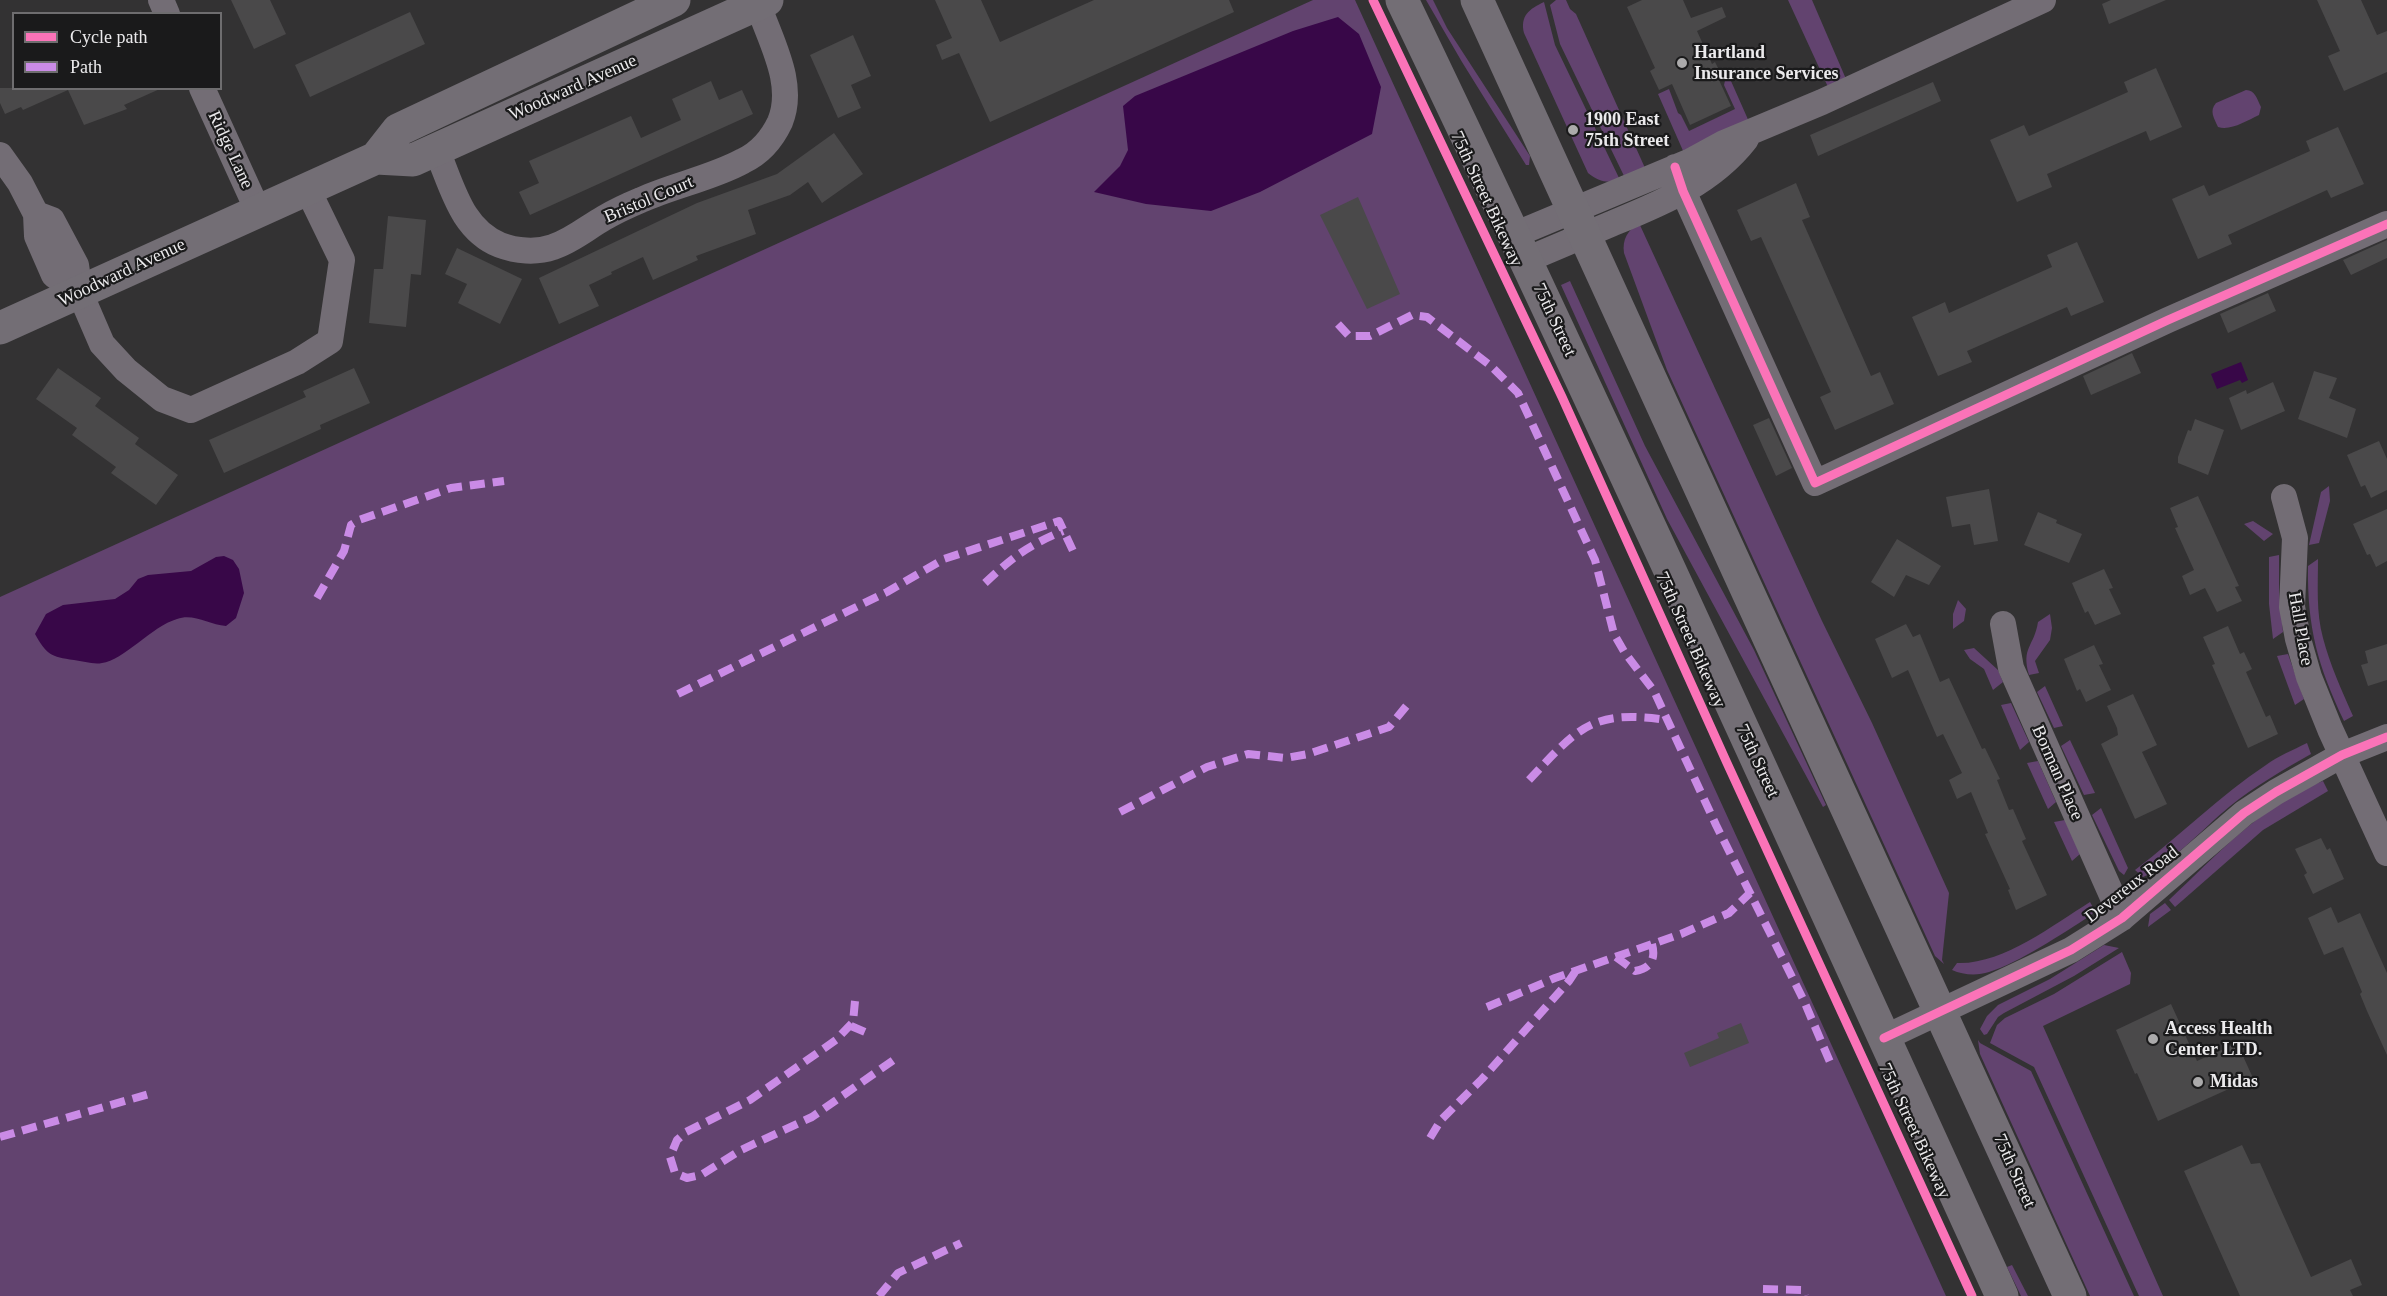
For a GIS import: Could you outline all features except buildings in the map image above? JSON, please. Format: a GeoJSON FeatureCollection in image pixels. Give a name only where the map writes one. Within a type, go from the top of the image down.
{"type":"FeatureCollection","features":[{"type":"Feature","properties":{"kind":"main road","name":"Woodward Avenue"},"geometry":{"type":"LineString","coordinates":[[376,158],[398,130],[674,0]]}},
{"type":"Feature","properties":{"kind":"main road","name":"75th Street"},"geometry":{"type":"LineString","coordinates":[[1402,0],[1520,248],[2002,1296]]}},
{"type":"Feature","properties":{"kind":"main road","name":"75th Street"},"geometry":{"type":"LineString","coordinates":[[1477,0],[2070,1296]]}},
{"type":"Feature","properties":{"kind":"main road","name":"Woodward Avenue"},"geometry":{"type":"LineString","coordinates":[[0,328],[376,158],[413,160],[763,2]]}},
{"type":"Feature","properties":{"kind":"street"},"geometry":{"type":"LineString","coordinates":[[1520,248],[1580,222],[1675,167],[1724,143],[1750,134],[2040,1]]}},
{"type":"Feature","properties":{"kind":"street","name":"Bristol Court"},"geometry":{"type":"LineString","coordinates":[[436,149],[459,205],[469,222],[482,235],[516,250],[553,247],[643,199],[743,162],[759,151],[771,137],[780,121],[785,102],[783,74],[763,2]]}},
{"type":"Feature","properties":{"kind":"street","name":"Ridge Lane"},"geometry":{"type":"LineString","coordinates":[[203,90],[258,211]]}},
{"type":"Feature","properties":{"kind":"street"},"geometry":{"type":"LineString","coordinates":[[1580,222],[1668,200],[1706,178],[1733,156],[1750,134]]}},
{"type":"Feature","properties":{"kind":"street"},"geometry":{"type":"LineString","coordinates":[[0,155],[20,183],[36,214],[52,220],[76,265],[80,293],[102,344],[126,370],[162,399],[191,410],[297,362],[330,341],[342,260],[307,188]]}},
{"type":"Feature","properties":{"kind":"street"},"geometry":{"type":"LineString","coordinates":[[1675,167],[1683,191],[1815,483],[2168,320],[2387,224]]}},
{"type":"Feature","properties":{"kind":"street","name":"Hall Place"},"geometry":{"type":"LineString","coordinates":[[2284,497],[2295,538],[2292,607],[2298,639],[2309,677],[2387,853]]}},
{"type":"Feature","properties":{"kind":"street","name":"Borman Place"},"geometry":{"type":"LineString","coordinates":[[2003,624],[2011,668],[2122,918]]}},
{"type":"Feature","properties":{"kind":"street","name":"Devereux Road"},"geometry":{"type":"LineString","coordinates":[[1884,1038],[2071,950],[2122,918],[2244,813],[2342,755],[2387,737]]}},
{"type":"Feature","properties":{"kind":"shaded area"},"geometry":{"type":"Polygon","coordinates":[[[1313,0],[1355,0],[1946,1296],[0,1296],[0,597],[1313,0]]]}},
{"type":"Feature","properties":{"kind":"shaded area"},"geometry":{"type":"Polygon","coordinates":[[[1426,0],[1433,0],[1447,28],[1530,156],[1529,165],[1526,165],[1426,0]]]}},
{"type":"Feature","properties":{"kind":"shaded area"},"geometry":{"type":"Polygon","coordinates":[[[1556,0],[1566,0],[1570,9],[1576,14],[1645,168],[1625,178],[1560,44],[1550,5],[1556,0]]]}},
{"type":"Feature","properties":{"kind":"shaded area"},"geometry":{"type":"Polygon","coordinates":[[[1788,0],[1812,0],[1846,79],[1828,87],[1788,0]]]}},
{"type":"Feature","properties":{"kind":"shaded area"},"geometry":{"type":"Polygon","coordinates":[[[1544,2],[1555,45],[1620,180],[1603,181],[1588,173],[1524,33],[1523,22],[1527,14],[1544,2]]]}},
{"type":"Feature","properties":{"kind":"shaded area"},"geometry":{"type":"Polygon","coordinates":[[[1338,17],[1359,34],[1381,87],[1372,134],[1260,192],[1211,211],[1146,204],[1094,192],[1120,166],[1128,150],[1123,106],[1135,96],[1293,31],[1338,17]]]}},
{"type":"Feature","properties":{"kind":"shaded area"},"geometry":{"type":"Polygon","coordinates":[[[1727,72],[1750,124],[1684,153],[1658,94],[1669,89],[1678,113],[1689,131],[1735,109],[1724,85],[1727,72]]]}},
{"type":"Feature","properties":{"kind":"shaded area"},"geometry":{"type":"Polygon","coordinates":[[[2246,90],[2254,93],[2257,98],[2261,107],[2259,115],[2233,127],[2218,127],[2213,112],[2216,103],[2246,90]]]}},
{"type":"Feature","properties":{"kind":"shaded area"},"geometry":{"type":"Polygon","coordinates":[[[1639,223],[1949,893],[1942,960],[1944,964],[1935,956],[1667,370],[1624,253],[1627,235],[1639,223]]]}},
{"type":"Feature","properties":{"kind":"shaded area"},"geometry":{"type":"Polygon","coordinates":[[[1570,281],[1645,446],[1754,650],[1826,805],[1823,807],[1667,519],[1561,285],[1570,281]]]}},
{"type":"Feature","properties":{"kind":"shaded area"},"geometry":{"type":"Polygon","coordinates":[[[2241,362],[2248,380],[2242,383],[2240,380],[2217,389],[2211,374],[2241,362]]]}},
{"type":"Feature","properties":{"kind":"shaded area"},"geometry":{"type":"Polygon","coordinates":[[[2329,486],[2330,501],[2319,543],[2309,545],[2321,492],[2329,486]]]}},
{"type":"Feature","properties":{"kind":"shaded area"},"geometry":{"type":"Polygon","coordinates":[[[2253,521],[2273,534],[2264,541],[2244,524],[2253,521]]]}},
{"type":"Feature","properties":{"kind":"shaded area"},"geometry":{"type":"Polygon","coordinates":[[[2279,555],[2279,592],[2283,632],[2273,639],[2269,604],[2269,557],[2279,555]]]}},
{"type":"Feature","properties":{"kind":"shaded area"},"geometry":{"type":"Polygon","coordinates":[[[224,556],[233,560],[239,569],[244,593],[236,618],[226,626],[189,617],[177,619],[167,623],[119,656],[99,663],[54,656],[42,646],[35,634],[46,614],[63,605],[115,599],[129,590],[138,579],[148,575],[191,571],[216,557],[224,556]]]}},
{"type":"Feature","properties":{"kind":"shaded area"},"geometry":{"type":"Polygon","coordinates":[[[2318,559],[2321,628],[2333,668],[2353,716],[2344,721],[2327,682],[2312,628],[2308,566],[2318,559]]]}},
{"type":"Feature","properties":{"kind":"shaded area"},"geometry":{"type":"Polygon","coordinates":[[[1958,600],[1966,609],[1964,621],[1953,629],[1953,614],[1958,600]]]}},
{"type":"Feature","properties":{"kind":"shaded area"},"geometry":{"type":"Polygon","coordinates":[[[2050,614],[2052,628],[2050,640],[2035,661],[2039,673],[2029,675],[2026,658],[2029,647],[2038,622],[2050,614]]]}},
{"type":"Feature","properties":{"kind":"shaded area"},"geometry":{"type":"Polygon","coordinates":[[[1974,648],[1998,670],[2003,682],[1993,690],[1984,669],[1970,659],[1964,650],[1974,648]]]}},
{"type":"Feature","properties":{"kind":"shaded area"},"geometry":{"type":"Polygon","coordinates":[[[2288,654],[2304,699],[2295,705],[2277,656],[2288,654]]]}},
{"type":"Feature","properties":{"kind":"shaded area"},"geometry":{"type":"Polygon","coordinates":[[[2045,686],[2063,726],[2054,728],[2037,692],[2045,686]]]}},
{"type":"Feature","properties":{"kind":"shaded area"},"geometry":{"type":"Polygon","coordinates":[[[2011,703],[2029,742],[2020,750],[2001,705],[2011,703]]]}},
{"type":"Feature","properties":{"kind":"shaded area"},"geometry":{"type":"Polygon","coordinates":[[[2070,740],[2095,793],[2084,795],[2061,746],[2070,740]]]}},
{"type":"Feature","properties":{"kind":"shaded area"},"geometry":{"type":"Polygon","coordinates":[[[2307,743],[2311,754],[2239,799],[2163,865],[2143,877],[2135,870],[2249,777],[2276,759],[2307,743]]]}},
{"type":"Feature","properties":{"kind":"shaded area"},"geometry":{"type":"Polygon","coordinates":[[[2038,761],[2056,802],[2048,809],[2027,763],[2038,761]]]}},
{"type":"Feature","properties":{"kind":"shaded area"},"geometry":{"type":"Polygon","coordinates":[[[2323,781],[2328,791],[2263,830],[2175,907],[2169,900],[2222,849],[2260,817],[2301,791],[2323,781]]]}},
{"type":"Feature","properties":{"kind":"shaded area"},"geometry":{"type":"Polygon","coordinates":[[[2101,808],[2128,868],[2124,875],[2119,871],[2092,815],[2101,808]]]}},
{"type":"Feature","properties":{"kind":"shaded area"},"geometry":{"type":"Polygon","coordinates":[[[2065,820],[2080,854],[2072,861],[2054,822],[2065,820]]]}},
{"type":"Feature","properties":{"kind":"shaded area"},"geometry":{"type":"Polygon","coordinates":[[[2090,902],[2095,911],[2090,916],[2014,962],[1980,974],[1965,974],[1952,970],[1957,963],[1992,958],[2009,951],[2044,932],[2090,902]]]}},
{"type":"Feature","properties":{"kind":"shaded area"},"geometry":{"type":"Polygon","coordinates":[[[2165,903],[2171,910],[2148,927],[2150,914],[2165,903]]]}},
{"type":"Feature","properties":{"kind":"shaded area"},"geometry":{"type":"Polygon","coordinates":[[[2104,945],[2119,948],[2074,976],[2004,1013],[1984,1035],[1980,1029],[1987,1016],[1998,1005],[2050,979],[2104,945]]]}},
{"type":"Feature","properties":{"kind":"shaded area"},"geometry":{"type":"Polygon","coordinates":[[[2122,952],[2131,973],[2130,984],[2043,1026],[2163,1296],[2139,1296],[2034,1067],[1990,1043],[1997,1025],[2005,1018],[2054,994],[2122,952]]]}},
{"type":"Feature","properties":{"kind":"shaded area"},"geometry":{"type":"Polygon","coordinates":[[[1978,1040],[2031,1071],[2134,1296],[2090,1296],[1980,1054],[1978,1040]]]}},
{"type":"Feature","properties":{"kind":"shaded area"},"geometry":{"type":"Polygon","coordinates":[[[2012,1265],[2028,1296],[2021,1296],[2007,1267],[2012,1265]]]}},
{"type":"Feature","properties":{"kind":"marked path"},"geometry":{"type":"LineString","coordinates":[[1338,324],[1349,336],[1370,336],[1412,315],[1427,317],[1491,366],[1518,393],[1595,560],[1614,634],[1625,653],[1654,691],[1716,825],[1804,1001],[1830,1062]]}},
{"type":"Feature","properties":{"kind":"marked path"},"geometry":{"type":"LineString","coordinates":[[317,598],[344,551],[351,525],[359,520],[451,488],[504,481]]}},
{"type":"Feature","properties":{"kind":"marked path"},"geometry":{"type":"LineString","coordinates":[[678,694],[887,592],[944,559],[1059,521],[1074,553]]}},
{"type":"Feature","properties":{"kind":"marked path"},"geometry":{"type":"LineString","coordinates":[[985,583],[1021,552],[1063,531]]}},
{"type":"Feature","properties":{"kind":"marked path"},"geometry":{"type":"LineString","coordinates":[[1120,812],[1207,767],[1248,754],[1286,758],[1308,754],[1389,727],[1408,704]]}},
{"type":"Feature","properties":{"kind":"marked path"},"geometry":{"type":"LineString","coordinates":[[1529,780],[1574,735],[1588,726],[1603,720],[1621,717],[1667,720]]}},
{"type":"Feature","properties":{"kind":"marked path"},"geometry":{"type":"LineString","coordinates":[[1487,1007],[1555,978],[1681,934],[1729,913],[1750,893]]}},
{"type":"Feature","properties":{"kind":"marked path"},"geometry":{"type":"LineString","coordinates":[[1616,957],[1635,971],[1640,970],[1645,968],[1653,958],[1652,944]]}},
{"type":"Feature","properties":{"kind":"marked path"},"geometry":{"type":"LineString","coordinates":[[1430,1138],[1441,1120],[1482,1079],[1575,972]]}},
{"type":"Feature","properties":{"kind":"marked path"},"geometry":{"type":"LineString","coordinates":[[855,1001],[853,1022],[836,1040],[750,1100],[686,1132],[677,1140],[670,1157],[675,1173],[687,1178],[701,1175],[741,1150],[812,1117],[895,1059]]}},
{"type":"Feature","properties":{"kind":"marked path"},"geometry":{"type":"LineString","coordinates":[[851,1026],[865,1032]]}},
{"type":"Feature","properties":{"kind":"marked path"},"geometry":{"type":"LineString","coordinates":[[0,1137],[149,1094]]}},
{"type":"Feature","properties":{"kind":"marked path"},"geometry":{"type":"LineString","coordinates":[[879,1296],[898,1273],[961,1243]]}},
{"type":"Feature","properties":{"kind":"marked path"},"geometry":{"type":"LineString","coordinates":[[1763,1289],[1803,1290],[1805,1296]]}},
{"type":"Feature","properties":{"kind":"cycle path","name":"75th Street Bikeway"},"geometry":{"type":"LineString","coordinates":[[1373,0],[1562,397],[1972,1296]]}},
{"type":"Feature","properties":{"kind":"cycle path"},"geometry":{"type":"LineString","coordinates":[[1675,167],[1683,191],[1815,483],[2168,320],[2387,224]]}},
{"type":"Feature","properties":{"kind":"cycle path"},"geometry":{"type":"LineString","coordinates":[[1884,1038],[2071,950],[2122,918],[2244,813],[2342,755],[2387,737]]}},
{"type":"Feature","properties":{"kind":"place","name":"Hartland Insurance Services"},"geometry":{"type":"Point","coordinates":[1682,63]}},
{"type":"Feature","properties":{"kind":"place","name":"1900 East 75th Street"},"geometry":{"type":"Point","coordinates":[1573,130]}},
{"type":"Feature","properties":{"kind":"place","name":"Access Health Center LTD."},"geometry":{"type":"Point","coordinates":[2153,1039]}},
{"type":"Feature","properties":{"kind":"place","name":"Midas"},"geometry":{"type":"Point","coordinates":[2198,1082]}}]}
